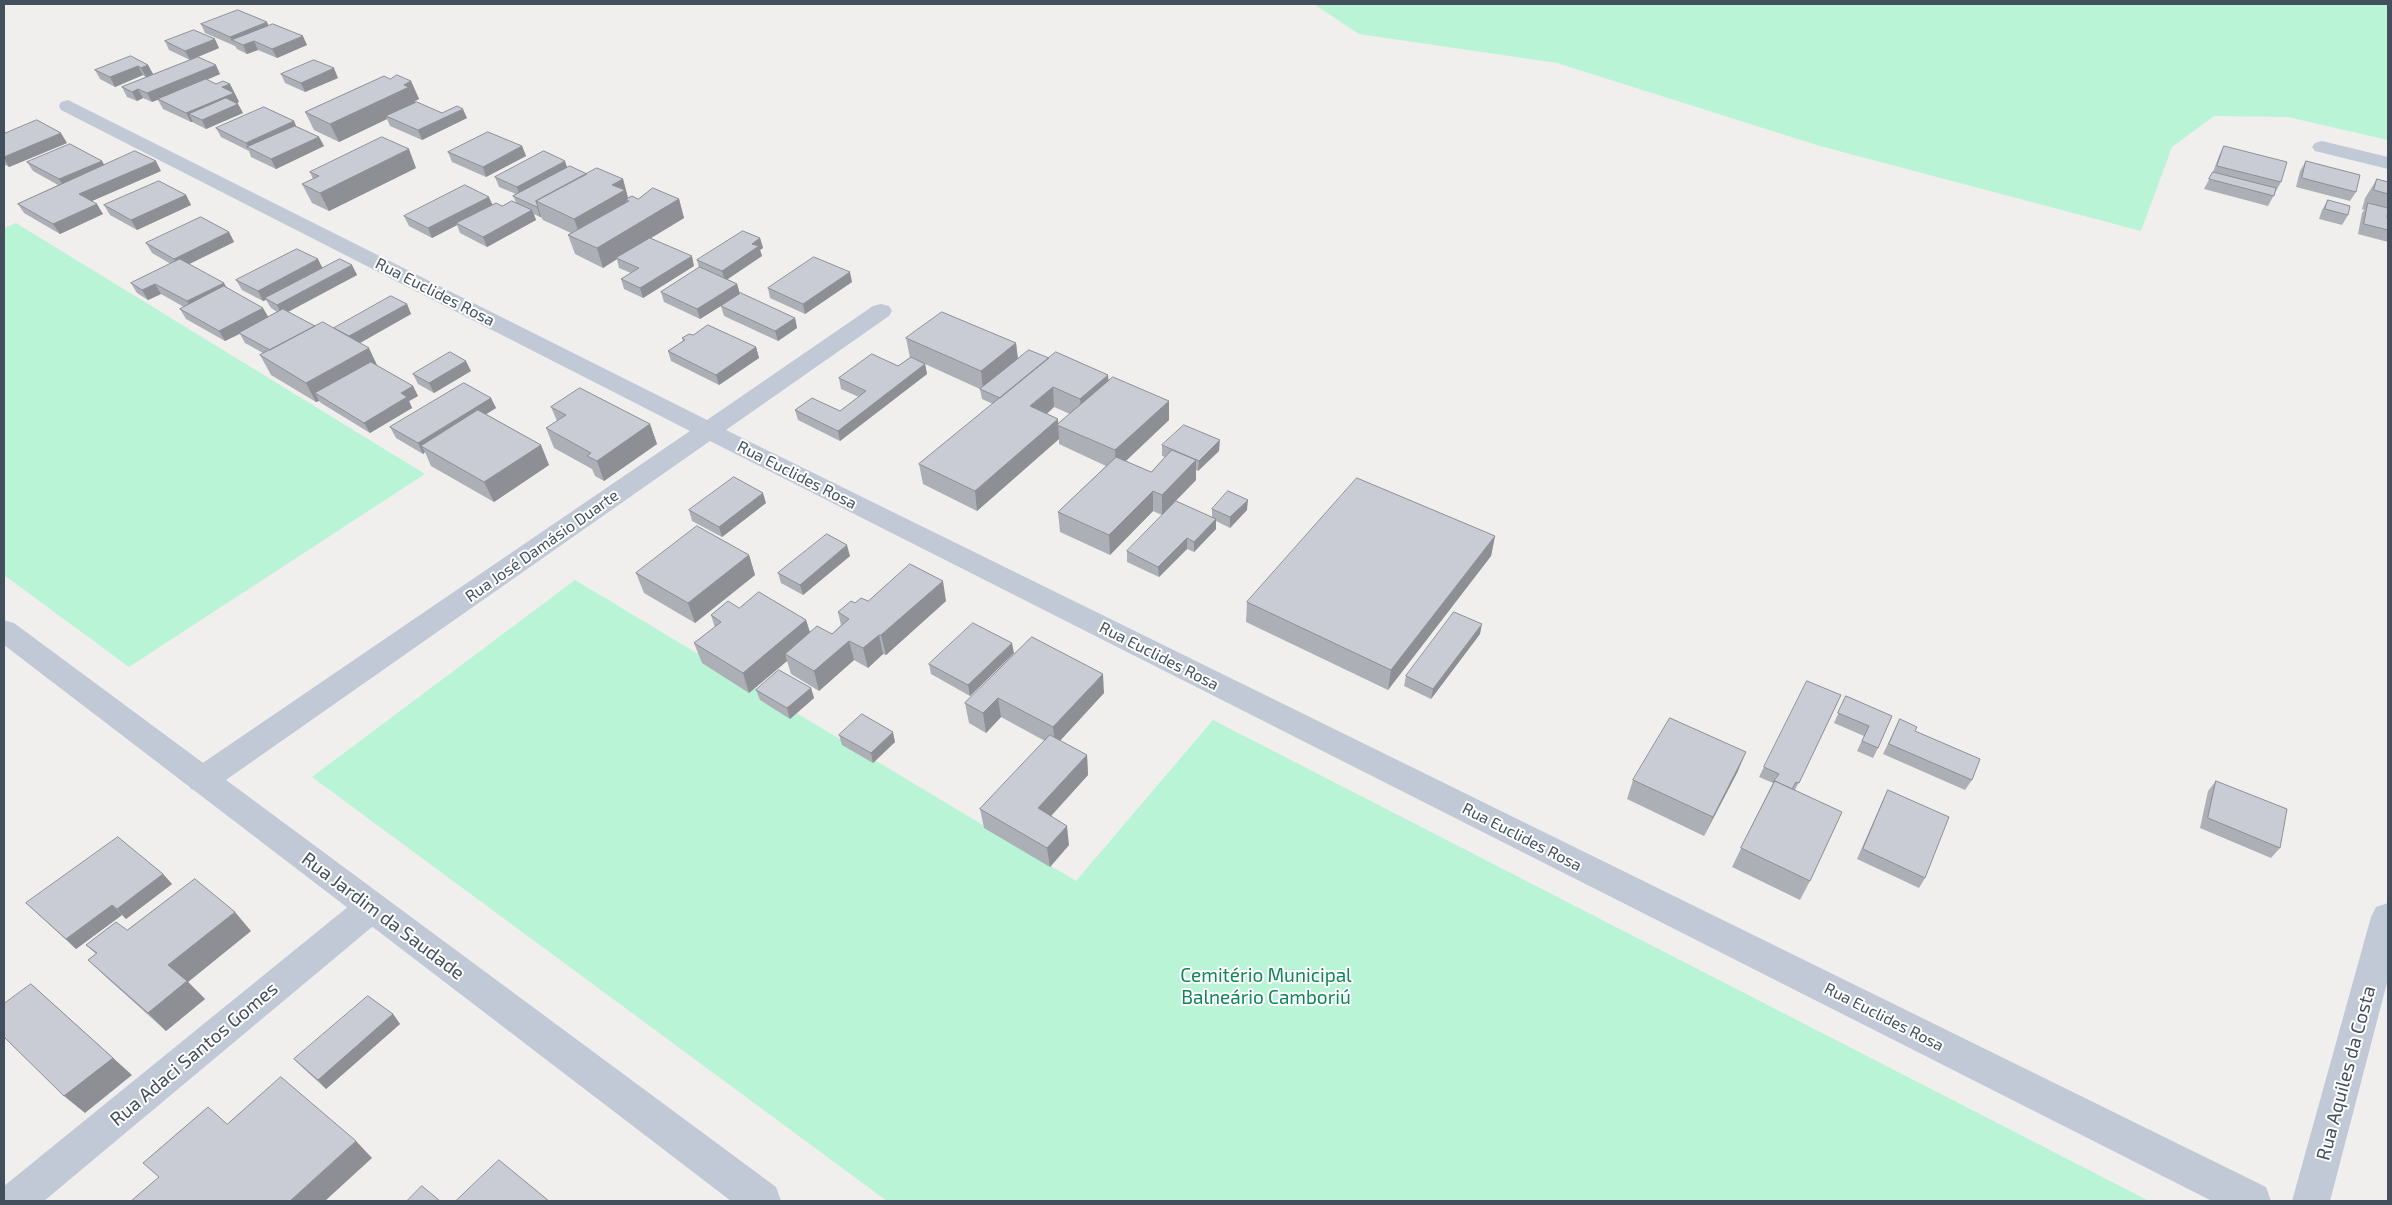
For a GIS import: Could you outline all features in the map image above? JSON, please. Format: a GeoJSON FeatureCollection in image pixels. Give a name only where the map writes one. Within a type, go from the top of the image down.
{"type":"FeatureCollection","features":[{"type":"Feature","properties":{"kind":"street","name":"Rua Euclides Rosa"},"geometry":{"type":"LineString","coordinates":[[68,106],[709,431],[2252,1201]]}},
{"type":"Feature","properties":{"kind":"street"},"geometry":{"type":"LineString","coordinates":[[2322,147],[2388,163]]}},
{"type":"Feature","properties":{"kind":"street","name":"Rua José Damásio Duarte"},"geometry":{"type":"LineString","coordinates":[[202,780],[881,311]]}},
{"type":"Feature","properties":{"kind":"street","name":"Rua Jardim da Saudade"},"geometry":{"type":"LineString","coordinates":[[4,630],[762,1201]]}},
{"type":"Feature","properties":{"kind":"street","name":"Rua Adaci Santos Gomes"},"geometry":{"type":"LineString","coordinates":[[15,1201],[372,907]]}},
{"type":"Feature","properties":{"kind":"street","name":"Rua Aquiles da Costa"},"geometry":{"type":"LineString","coordinates":[[2312,1201],[2388,917]]}},
{"type":"Feature","properties":{"kind":"green space"},"geometry":{"type":"Polygon","coordinates":[[[1314,4],[2388,4],[2388,140],[2288,117],[2214,116],[2172,147],[2141,231],[1820,146],[1557,63],[1359,34],[1314,4]]]}},
{"type":"Feature","properties":{"kind":"green space"},"geometry":{"type":"Polygon","coordinates":[[[16,223],[425,474],[129,667],[4,575],[4,228],[16,223]]]}},
{"type":"Feature","properties":{"kind":"green space","name":"Cemitério Municipal Balneário Camboriú"},"geometry":{"type":"Polygon","coordinates":[[[575,580],[1076,881],[1213,720],[2149,1201],[887,1201],[312,777],[575,580]]]}},
{"type":"Feature","properties":{"kind":"building"},"geometry":{"type":"Polygon","coordinates":[[[238,10],[267,22],[230,37],[201,24],[238,10]]]}},
{"type":"Feature","properties":{"kind":"building"},"geometry":{"type":"Polygon","coordinates":[[[273,24],[303,36],[272,49],[254,41],[243,45],[232,40],[273,24]]]}},
{"type":"Feature","properties":{"kind":"building"},"geometry":{"type":"Polygon","coordinates":[[[194,30],[215,39],[185,51],[165,41],[194,30]]]}},
{"type":"Feature","properties":{"kind":"building"},"geometry":{"type":"Polygon","coordinates":[[[131,56],[148,65],[141,68],[138,66],[110,77],[95,70],[131,56]]]}},
{"type":"Feature","properties":{"kind":"building"},"geometry":{"type":"Polygon","coordinates":[[[198,57],[216,65],[147,93],[138,89],[132,92],[122,87],[198,57]]]}},
{"type":"Feature","properties":{"kind":"building"},"geometry":{"type":"Polygon","coordinates":[[[314,60],[334,68],[301,83],[281,74],[314,60]]]}},
{"type":"Feature","properties":{"kind":"building"},"geometry":{"type":"Polygon","coordinates":[[[397,75],[411,81],[404,85],[409,87],[330,124],[305,112],[384,76],[390,79],[397,75]]]}},
{"type":"Feature","properties":{"kind":"building"},"geometry":{"type":"Polygon","coordinates":[[[206,79],[216,84],[223,81],[230,84],[222,87],[234,93],[186,113],[158,99],[206,79]]]}},
{"type":"Feature","properties":{"kind":"building"},"geometry":{"type":"Polygon","coordinates":[[[226,98],[238,104],[202,120],[189,114],[226,98]]]}},
{"type":"Feature","properties":{"kind":"building"},"geometry":{"type":"Polygon","coordinates":[[[417,102],[442,113],[457,106],[463,109],[418,130],[386,116],[417,102]]]}},
{"type":"Feature","properties":{"kind":"building"},"geometry":{"type":"Polygon","coordinates":[[[264,107],[294,121],[246,143],[216,128],[264,107]]]}},
{"type":"Feature","properties":{"kind":"building"},"geometry":{"type":"Polygon","coordinates":[[[37,120],[61,133],[4,157],[4,134],[37,120]]]}},
{"type":"Feature","properties":{"kind":"building"},"geometry":{"type":"Polygon","coordinates":[[[295,126],[319,137],[271,159],[247,147],[295,126]]]}},
{"type":"Feature","properties":{"kind":"building"},"geometry":{"type":"Polygon","coordinates":[[[488,132],[522,146],[483,167],[448,152],[488,132]]]}},
{"type":"Feature","properties":{"kind":"building"},"geometry":{"type":"Polygon","coordinates":[[[382,137],[409,149],[320,193],[302,184],[319,176],[310,172],[382,137]]]}},
{"type":"Feature","properties":{"kind":"building"},"geometry":{"type":"Polygon","coordinates":[[[70,144],[102,161],[59,179],[27,162],[70,144]]]}},
{"type":"Feature","properties":{"kind":"building"},"geometry":{"type":"Polygon","coordinates":[[[2224,146],[2287,162],[2281,182],[2217,166],[2224,146]]]}},
{"type":"Feature","properties":{"kind":"building"},"geometry":{"type":"Polygon","coordinates":[[[135,151],[156,161],[79,194],[97,204],[53,224],[18,204],[135,151]]]}},
{"type":"Feature","properties":{"kind":"building"},"geometry":{"type":"Polygon","coordinates":[[[544,151],[565,161],[517,187],[495,177],[544,151]]]}},
{"type":"Feature","properties":{"kind":"building"},"geometry":{"type":"Polygon","coordinates":[[[2306,161],[2360,175],[2356,192],[2302,178],[2306,161]]]}},
{"type":"Feature","properties":{"kind":"building"},"geometry":{"type":"Polygon","coordinates":[[[570,166],[587,174],[536,201],[538,207],[513,196],[570,166]]]}},
{"type":"Feature","properties":{"kind":"building"},"geometry":{"type":"Polygon","coordinates":[[[597,168],[623,179],[612,185],[625,190],[574,219],[536,201],[597,168]]]}},
{"type":"Feature","properties":{"kind":"building"},"geometry":{"type":"Polygon","coordinates":[[[2213,172],[2276,188],[2274,196],[2209,179],[2213,172]]]}},
{"type":"Feature","properties":{"kind":"building"},"geometry":{"type":"Polygon","coordinates":[[[2377,179],[2388,182],[2388,194],[2374,190],[2377,179]]]}},
{"type":"Feature","properties":{"kind":"building"},"geometry":{"type":"Polygon","coordinates":[[[159,181],[186,195],[131,220],[104,205],[159,181]]]}},
{"type":"Feature","properties":{"kind":"building"},"geometry":{"type":"Polygon","coordinates":[[[465,185],[489,197],[428,228],[404,216],[465,185]]]}},
{"type":"Feature","properties":{"kind":"building"},"geometry":{"type":"Polygon","coordinates":[[[653,188],[679,199],[597,248],[568,235],[629,201],[626,199],[632,196],[638,199],[653,188]]]}},
{"type":"Feature","properties":{"kind":"building"},"geometry":{"type":"Polygon","coordinates":[[[2328,200],[2350,206],[2348,215],[2325,209],[2328,200]]]}},
{"type":"Feature","properties":{"kind":"building"},"geometry":{"type":"Polygon","coordinates":[[[512,201],[532,210],[483,237],[456,223],[496,203],[502,206],[512,201]]]}},
{"type":"Feature","properties":{"kind":"building"},"geometry":{"type":"Polygon","coordinates":[[[2368,203],[2388,208],[2388,230],[2364,224],[2368,203]]]}},
{"type":"Feature","properties":{"kind":"building"},"geometry":{"type":"Polygon","coordinates":[[[201,217],[229,232],[174,259],[146,243],[201,217]]]}},
{"type":"Feature","properties":{"kind":"building"},"geometry":{"type":"Polygon","coordinates":[[[743,231],[760,238],[752,244],[759,246],[722,271],[697,260],[743,231]]]}},
{"type":"Feature","properties":{"kind":"building"},"geometry":{"type":"Polygon","coordinates":[[[650,238],[692,256],[640,288],[621,279],[639,268],[616,258],[650,238]]]}},
{"type":"Feature","properties":{"kind":"building"},"geometry":{"type":"Polygon","coordinates":[[[297,249],[318,259],[258,291],[236,280],[297,249]]]}},
{"type":"Feature","properties":{"kind":"building"},"geometry":{"type":"Polygon","coordinates":[[[814,257],[850,272],[803,304],[768,288],[814,257]]]}},
{"type":"Feature","properties":{"kind":"building"},"geometry":{"type":"Polygon","coordinates":[[[180,259],[224,283],[187,301],[155,284],[142,290],[131,283],[180,259]]]}},
{"type":"Feature","properties":{"kind":"building"},"geometry":{"type":"Polygon","coordinates":[[[340,259],[352,265],[277,305],[265,298],[340,259]]]}},
{"type":"Feature","properties":{"kind":"building"},"geometry":{"type":"Polygon","coordinates":[[[700,267],[737,284],[697,309],[661,292],[700,267]]]}},
{"type":"Feature","properties":{"kind":"building"},"geometry":{"type":"Polygon","coordinates":[[[224,286],[263,308],[219,331],[180,309],[224,286]]]}},
{"type":"Feature","properties":{"kind":"building"},"geometry":{"type":"Polygon","coordinates":[[[741,293],[795,318],[775,331],[721,306],[741,293]]]}},
{"type":"Feature","properties":{"kind":"building"},"geometry":{"type":"Polygon","coordinates":[[[391,296],[407,304],[349,336],[334,328],[391,296]]]}},
{"type":"Feature","properties":{"kind":"building"},"geometry":{"type":"Polygon","coordinates":[[[283,309],[315,326],[270,350],[239,333],[283,309]]]}},
{"type":"Feature","properties":{"kind":"building"},"geometry":{"type":"Polygon","coordinates":[[[942,312],[1016,343],[981,371],[906,338],[942,312]]]}},
{"type":"Feature","properties":{"kind":"building"},"geometry":{"type":"Polygon","coordinates":[[[323,322],[369,348],[306,383],[260,355],[323,322]]]}},
{"type":"Feature","properties":{"kind":"building"},"geometry":{"type":"Polygon","coordinates":[[[708,325],[756,347],[716,375],[668,351],[685,340],[682,338],[689,334],[693,335],[708,325]]]}},
{"type":"Feature","properties":{"kind":"building"},"geometry":{"type":"Polygon","coordinates":[[[1029,350],[1049,358],[1000,398],[980,389],[1029,350]]]}},
{"type":"Feature","properties":{"kind":"building"},"geometry":{"type":"Polygon","coordinates":[[[450,352],[466,361],[429,383],[413,374],[450,352]]]}},
{"type":"Feature","properties":{"kind":"building"},"geometry":{"type":"Polygon","coordinates":[[[1056,352],[1108,375],[1080,399],[1053,387],[1030,406],[1058,419],[975,491],[919,464],[1056,352]]]}},
{"type":"Feature","properties":{"kind":"building"},"geometry":{"type":"Polygon","coordinates":[[[872,354],[898,366],[911,357],[925,364],[838,431],[795,410],[812,398],[840,411],[866,391],[839,378],[872,354]]]}},
{"type":"Feature","properties":{"kind":"building"},"geometry":{"type":"Polygon","coordinates":[[[371,362],[413,386],[401,393],[407,397],[364,423],[315,393],[371,362]]]}},
{"type":"Feature","properties":{"kind":"building"},"geometry":{"type":"Polygon","coordinates":[[[1113,377],[1169,401],[1115,450],[1057,425],[1113,377]]]}},
{"type":"Feature","properties":{"kind":"building"},"geometry":{"type":"Polygon","coordinates":[[[464,383],[491,398],[418,443],[390,427],[464,383]]]}},
{"type":"Feature","properties":{"kind":"building"},"geometry":{"type":"Polygon","coordinates":[[[580,388],[650,424],[597,461],[587,456],[591,453],[546,428],[566,415],[551,407],[580,388]]]}},
{"type":"Feature","properties":{"kind":"building"},"geometry":{"type":"Polygon","coordinates":[[[478,410],[541,445],[484,482],[421,446],[478,410]]]}},
{"type":"Feature","properties":{"kind":"building"},"geometry":{"type":"Polygon","coordinates":[[[1184,425],[1220,440],[1199,461],[1162,445],[1184,425]]]}},
{"type":"Feature","properties":{"kind":"building"},"geometry":{"type":"Polygon","coordinates":[[[1172,450],[1196,460],[1162,495],[1153,491],[1109,535],[1058,512],[1116,457],[1151,472],[1172,450]]]}},
{"type":"Feature","properties":{"kind":"building"},"geometry":{"type":"Polygon","coordinates":[[[734,477],[763,493],[719,527],[689,510],[734,477]]]}},
{"type":"Feature","properties":{"kind":"building"},"geometry":{"type":"Polygon","coordinates":[[[1357,478],[1495,536],[1391,670],[1247,602],[1357,478]]]}},
{"type":"Feature","properties":{"kind":"building"},"geometry":{"type":"Polygon","coordinates":[[[1228,491],[1248,500],[1230,517],[1212,509],[1228,491]]]}},
{"type":"Feature","properties":{"kind":"building"},"geometry":{"type":"Polygon","coordinates":[[[1176,501],[1216,519],[1194,542],[1187,538],[1158,567],[1127,551],[1176,501]]]}},
{"type":"Feature","properties":{"kind":"building"},"geometry":{"type":"Polygon","coordinates":[[[697,526],[749,555],[688,603],[636,573],[697,526]]]}},
{"type":"Feature","properties":{"kind":"building"},"geometry":{"type":"Polygon","coordinates":[[[827,534],[847,545],[800,585],[778,573],[827,534]]]}},
{"type":"Feature","properties":{"kind":"building"},"geometry":{"type":"Polygon","coordinates":[[[910,564],[943,581],[881,635],[863,648],[849,641],[814,671],[785,654],[817,626],[832,634],[849,619],[838,612],[851,601],[855,603],[861,598],[868,601],[910,564]]]}},
{"type":"Feature","properties":{"kind":"building"},"geometry":{"type":"Polygon","coordinates":[[[759,592],[806,620],[743,673],[694,643],[721,622],[711,615],[728,601],[739,608],[759,592]]]}},
{"type":"Feature","properties":{"kind":"building"},"geometry":{"type":"Polygon","coordinates":[[[1454,612],[1482,624],[1433,689],[1406,676],[1454,612]]]}},
{"type":"Feature","properties":{"kind":"building"},"geometry":{"type":"Polygon","coordinates":[[[973,623],[1012,643],[968,685],[929,664],[973,623]]]}},
{"type":"Feature","properties":{"kind":"building"},"geometry":{"type":"Polygon","coordinates":[[[1032,637],[1103,674],[1053,727],[998,698],[983,713],[965,703],[1032,637]]]}},
{"type":"Feature","properties":{"kind":"building"},"geometry":{"type":"Polygon","coordinates":[[[779,670],[811,688],[787,708],[756,690],[779,670]]]}},
{"type":"Feature","properties":{"kind":"building"},"geometry":{"type":"Polygon","coordinates":[[[1807,681],[1841,695],[1799,783],[1796,782],[1792,789],[1775,781],[1773,782],[1779,774],[1764,767],[1807,681]]]}},
{"type":"Feature","properties":{"kind":"building"},"geometry":{"type":"Polygon","coordinates":[[[1846,696],[1892,716],[1878,748],[1862,741],[1869,726],[1838,713],[1846,696]]]}},
{"type":"Feature","properties":{"kind":"building"},"geometry":{"type":"Polygon","coordinates":[[[862,714],[893,732],[871,753],[839,735],[862,714]]]}},
{"type":"Feature","properties":{"kind":"building"},"geometry":{"type":"Polygon","coordinates":[[[1670,718],[1746,752],[1713,817],[1633,780],[1670,718]]]}},
{"type":"Feature","properties":{"kind":"building"},"geometry":{"type":"Polygon","coordinates":[[[1900,719],[1917,727],[1915,731],[1980,759],[1972,780],[1889,744],[1900,719]]]}},
{"type":"Feature","properties":{"kind":"building"},"geometry":{"type":"Polygon","coordinates":[[[1050,735],[1087,755],[1038,808],[1067,826],[1047,848],[980,809],[1050,735]]]}},
{"type":"Feature","properties":{"kind":"building"},"geometry":{"type":"Polygon","coordinates":[[[1775,781],[1842,812],[1810,881],[1741,848],[1775,781]]]}},
{"type":"Feature","properties":{"kind":"building"},"geometry":{"type":"Polygon","coordinates":[[[2216,781],[2287,809],[2280,848],[2208,818],[2216,781]]]}},
{"type":"Feature","properties":{"kind":"building"},"geometry":{"type":"Polygon","coordinates":[[[1888,790],[1949,817],[1925,878],[1863,849],[1888,790]]]}},
{"type":"Feature","properties":{"kind":"building"},"geometry":{"type":"Polygon","coordinates":[[[118,837],[163,874],[117,909],[112,905],[66,939],[26,903],[118,837]]]}},
{"type":"Feature","properties":{"kind":"building"},"geometry":{"type":"Polygon","coordinates":[[[195,879],[235,912],[168,965],[187,981],[148,1013],[88,960],[97,953],[86,945],[116,922],[127,930],[195,879]]]}},
{"type":"Feature","properties":{"kind":"building"},"geometry":{"type":"Polygon","coordinates":[[[31,984],[113,1058],[64,1096],[4,1037],[4,1004],[31,984]]]}},
{"type":"Feature","properties":{"kind":"building"},"geometry":{"type":"Polygon","coordinates":[[[368,996],[393,1014],[318,1080],[294,1059],[368,996]]]}},
{"type":"Feature","properties":{"kind":"building"},"geometry":{"type":"Polygon","coordinates":[[[281,1077],[356,1141],[290,1201],[131,1201],[159,1177],[143,1163],[208,1107],[227,1124],[281,1077]]]}},
{"type":"Feature","properties":{"kind":"building"},"geometry":{"type":"Polygon","coordinates":[[[499,1160],[549,1201],[456,1201],[499,1160]]]}},
{"type":"Feature","properties":{"kind":"building"},"geometry":{"type":"Polygon","coordinates":[[[422,1186],[440,1201],[407,1201],[422,1186]]]}}]}
